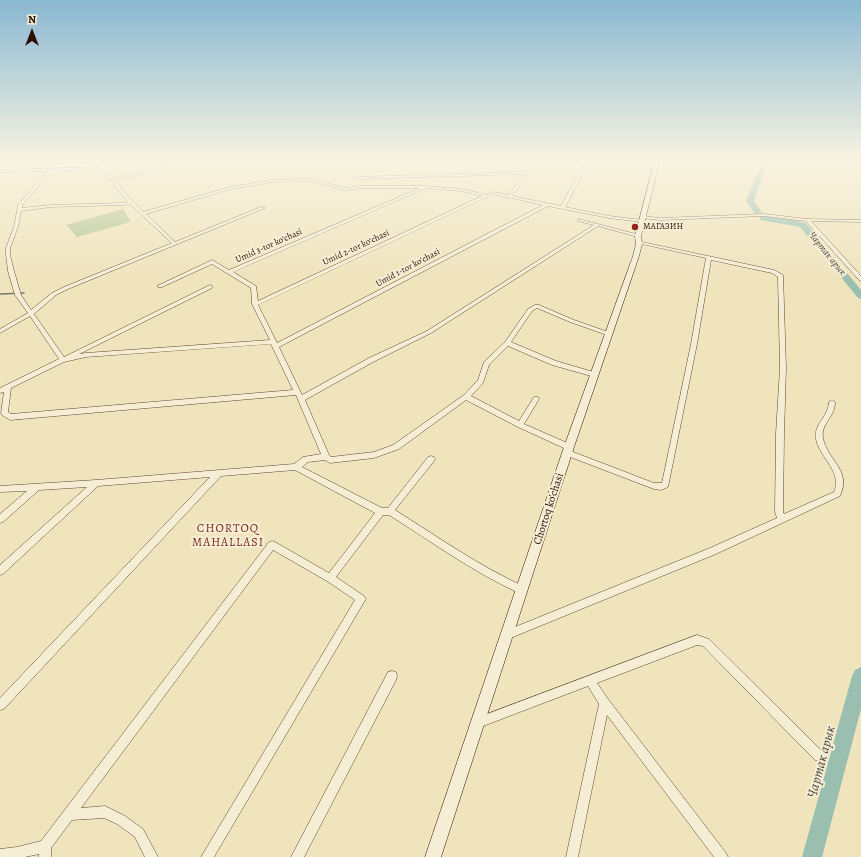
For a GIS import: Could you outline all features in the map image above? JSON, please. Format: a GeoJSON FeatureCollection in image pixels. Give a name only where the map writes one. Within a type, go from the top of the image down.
{"type":"FeatureCollection","features":[{"type":"Feature","properties":{"kind":"street"},"geometry":{"type":"LineString","coordinates":[[24,200],[20,205],[20,210],[8,248],[11,271],[18,293],[30,314],[63,360]]}},
{"type":"Feature","properties":{"kind":"street"},"geometry":{"type":"LineString","coordinates":[[144,213],[189,200]]}},
{"type":"Feature","properties":{"kind":"street","name":"Umid 3-tor koʻchasi"},"geometry":{"type":"LineString","coordinates":[[229,272],[396,200]]}},
{"type":"Feature","properties":{"kind":"street","name":"Umid 2-tor koʻchasi"},"geometry":{"type":"LineString","coordinates":[[255,304],[477,200]]}},
{"type":"Feature","properties":{"kind":"street"},"geometry":{"type":"LineString","coordinates":[[529,200],[609,217],[660,219],[764,215],[808,220],[861,221]]}},
{"type":"Feature","properties":{"kind":"street"},"geometry":{"type":"LineString","coordinates":[[563,206],[566,200]]}},
{"type":"Feature","properties":{"kind":"street","name":"Chortoq ko'chasi"},"geometry":{"type":"LineString","coordinates":[[433,857],[569,450],[632,267],[647,200]]}},
{"type":"Feature","properties":{"kind":"street"},"geometry":{"type":"LineString","coordinates":[[20,210],[51,206],[121,204],[132,202],[175,244]]}},
{"type":"Feature","properties":{"kind":"street","name":"Umid 1-tor koʻchasi"},"geometry":{"type":"LineString","coordinates":[[275,344],[548,204]]}},
{"type":"Feature","properties":{"kind":"street"},"geometry":{"type":"LineString","coordinates":[[0,331],[30,314],[60,290],[263,208]]}},
{"type":"Feature","properties":{"kind":"street"},"geometry":{"type":"LineString","coordinates":[[580,220],[638,239],[709,258],[774,272],[779,274],[782,278],[783,368],[779,512],[782,519]]}},
{"type":"Feature","properties":{"kind":"street"},"geometry":{"type":"LineString","coordinates":[[808,220],[861,279]]}},
{"type":"Feature","properties":{"kind":"street"},"geometry":{"type":"LineString","coordinates":[[301,399],[371,360],[429,332],[596,225]]}},
{"type":"Feature","properties":{"kind":"street"},"geometry":{"type":"LineString","coordinates":[[466,398],[569,450],[654,486],[661,487],[665,485],[694,344],[709,258]]}},
{"type":"Feature","properties":{"kind":"street"},"geometry":{"type":"LineString","coordinates":[[160,286],[212,262],[254,287],[255,304],[298,392],[326,457]]}},
{"type":"Feature","properties":{"kind":"street"},"geometry":{"type":"LineString","coordinates":[[0,391],[210,287]]}},
{"type":"Feature","properties":{"kind":"street"},"geometry":{"type":"LineString","coordinates":[[296,467],[306,459],[326,457],[330,460],[364,457],[396,447],[466,398],[481,381],[486,364],[506,343],[530,310],[537,306],[572,321],[610,334]]}},
{"type":"Feature","properties":{"kind":"street"},"geometry":{"type":"LineString","coordinates":[[506,343],[554,363],[595,375]]}},
{"type":"Feature","properties":{"kind":"street"},"geometry":{"type":"LineString","coordinates":[[63,360],[86,355],[275,344]]}},
{"type":"Feature","properties":{"kind":"street"},"geometry":{"type":"LineString","coordinates":[[8,387],[4,413],[10,417],[298,392]]}},
{"type":"Feature","properties":{"kind":"street"},"geometry":{"type":"LineString","coordinates":[[520,425],[536,399]]}},
{"type":"Feature","properties":{"kind":"street"},"geometry":{"type":"LineString","coordinates":[[508,634],[713,551],[837,494],[841,488],[840,477],[819,437],[819,427],[832,412],[832,402]]}},
{"type":"Feature","properties":{"kind":"street"},"geometry":{"type":"LineString","coordinates":[[330,578],[431,459]]}},
{"type":"Feature","properties":{"kind":"street"},"geometry":{"type":"LineString","coordinates":[[0,489],[296,467],[386,511],[494,576],[522,590]]}},
{"type":"Feature","properties":{"kind":"street"},"geometry":{"type":"LineString","coordinates":[[0,705],[218,474]]}},
{"type":"Feature","properties":{"kind":"street"},"geometry":{"type":"LineString","coordinates":[[0,571],[96,483]]}},
{"type":"Feature","properties":{"kind":"street"},"geometry":{"type":"LineString","coordinates":[[0,519],[37,487]]}},
{"type":"Feature","properties":{"kind":"street"},"geometry":{"type":"LineString","coordinates":[[0,855],[45,852],[69,814],[272,545],[330,578],[361,599],[207,857]]}},
{"type":"Feature","properties":{"kind":"street"},"geometry":{"type":"LineString","coordinates":[[478,723],[697,640],[706,642],[819,756]]}},
{"type":"Feature","properties":{"kind":"street"},"geometry":{"type":"LineString","coordinates":[[297,857],[392,676]]}},
{"type":"Feature","properties":{"kind":"street"},"geometry":{"type":"LineString","coordinates":[[590,681],[604,704],[722,857]]}},
{"type":"Feature","properties":{"kind":"street"},"geometry":{"type":"LineString","coordinates":[[572,857],[604,704]]}},
{"type":"Feature","properties":{"kind":"street"},"geometry":{"type":"LineString","coordinates":[[69,814],[106,812],[116,817],[138,833],[152,857]]}},
{"type":"Feature","properties":{"kind":"green space"},"geometry":{"type":"Polygon","coordinates":[[[123,209],[131,222],[77,237],[66,225],[123,209]]]}},
{"type":"Feature","properties":{"kind":"waterway","name":"Чартак арык"},"geometry":{"type":"LineString","coordinates":[[750,200],[758,212]]}},
{"type":"Feature","properties":{"kind":"waterway","name":"Чартак арык"},"geometry":{"type":"LineString","coordinates":[[763,218],[793,222],[803,225],[861,296]]}},
{"type":"Feature","properties":{"kind":"waterway"},"geometry":{"type":"LineString","coordinates":[[0,294],[24,293]]}},
{"type":"Feature","properties":{"kind":"waterway","name":"Чартак арык"},"geometry":{"type":"LineString","coordinates":[[812,857],[861,676]]}},
{"type":"Feature","properties":{"kind":"place","name":"МАГАЗИН"},"geometry":{"type":"Point","coordinates":[635,227]}},
{"type":"Feature","properties":{"kind":"district","name":"CHORTOQ MAHALLASI"},"geometry":{"type":"Point","coordinates":[228,536]}}]}
